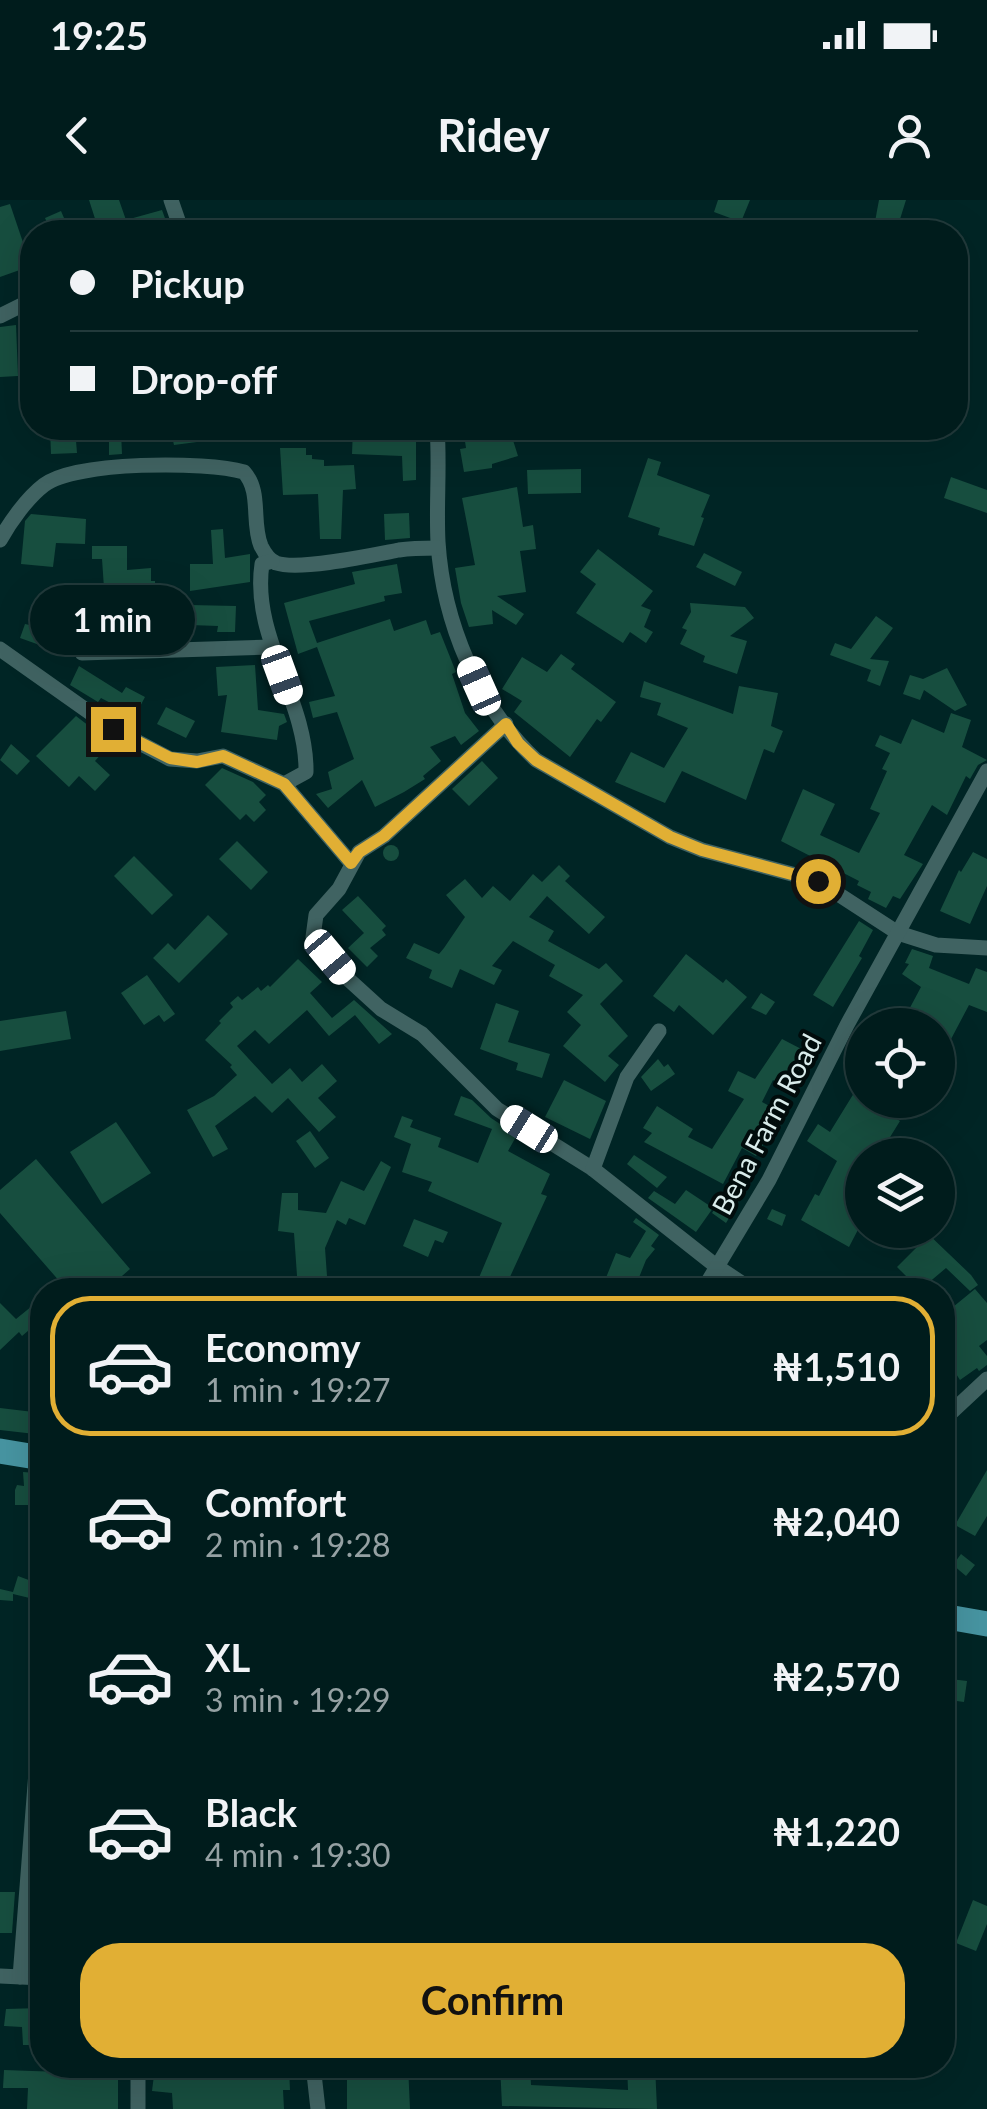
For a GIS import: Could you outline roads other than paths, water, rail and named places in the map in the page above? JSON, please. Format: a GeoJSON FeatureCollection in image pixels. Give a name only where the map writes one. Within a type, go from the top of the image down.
{"type":"FeatureCollection","features":[{"type":"Feature","properties":{"kind":"main road"},"geometry":{"type":"LineString","coordinates":[[0,1450],[30,1456]]}},
{"type":"Feature","properties":{"kind":"main road"},"geometry":{"type":"LineString","coordinates":[[955,1618],[987,1624]]}},
{"type":"Feature","properties":{"kind":"street"},"geometry":{"type":"LineString","coordinates":[[437,440],[438,548],[460,644],[479,686],[502,722],[536,760],[670,837],[702,850],[818,881],[898,933],[936,945],[987,948]]}},
{"type":"Feature","properties":{"kind":"street"},"geometry":{"type":"LineString","coordinates":[[0,540],[45,483],[101,466],[230,468],[244,472],[252,481],[257,533],[272,561]]}},
{"type":"Feature","properties":{"kind":"street"},"geometry":{"type":"LineString","coordinates":[[284,784],[306,772],[306,754],[302,731],[271,647],[259,586],[262,564],[438,548]]}},
{"type":"Feature","properties":{"kind":"street"},"geometry":{"type":"LineString","coordinates":[[82,653],[271,647]]}},
{"type":"Feature","properties":{"kind":"street"},"geometry":{"type":"LineString","coordinates":[[0,648],[113,729],[170,758],[197,762],[223,756],[284,784],[351,863]]}},
{"type":"Feature","properties":{"kind":"street"},"geometry":{"type":"LineString","coordinates":[[506,724],[384,836],[359,852],[339,889],[316,915],[314,937],[347,978],[380,1009],[422,1034],[498,1110],[593,1168],[734,1278]]}},
{"type":"Feature","properties":{"kind":"street","name":"Bena Farm Road"},"geometry":{"type":"LineString","coordinates":[[710,1278],[769,1180],[929,870],[987,770]]}},
{"type":"Feature","properties":{"kind":"street"},"geometry":{"type":"LineString","coordinates":[[593,1168],[627,1077],[659,1031]]}},
{"type":"Feature","properties":{"kind":"street"},"geometry":{"type":"LineString","coordinates":[[955,1408],[987,1379]]}},
{"type":"Feature","properties":{"kind":"street"},"geometry":{"type":"LineString","coordinates":[[20,1977],[30,1849]]}},
{"type":"Feature","properties":{"kind":"street"},"geometry":{"type":"LineString","coordinates":[[0,1976],[30,1977]]}},
{"type":"Feature","properties":{"kind":"street"},"geometry":{"type":"LineString","coordinates":[[138,2078],[138,2109]]}},
{"type":"Feature","properties":{"kind":"street"},"geometry":{"type":"LineString","coordinates":[[314,2078],[318,2109]]}}]}
